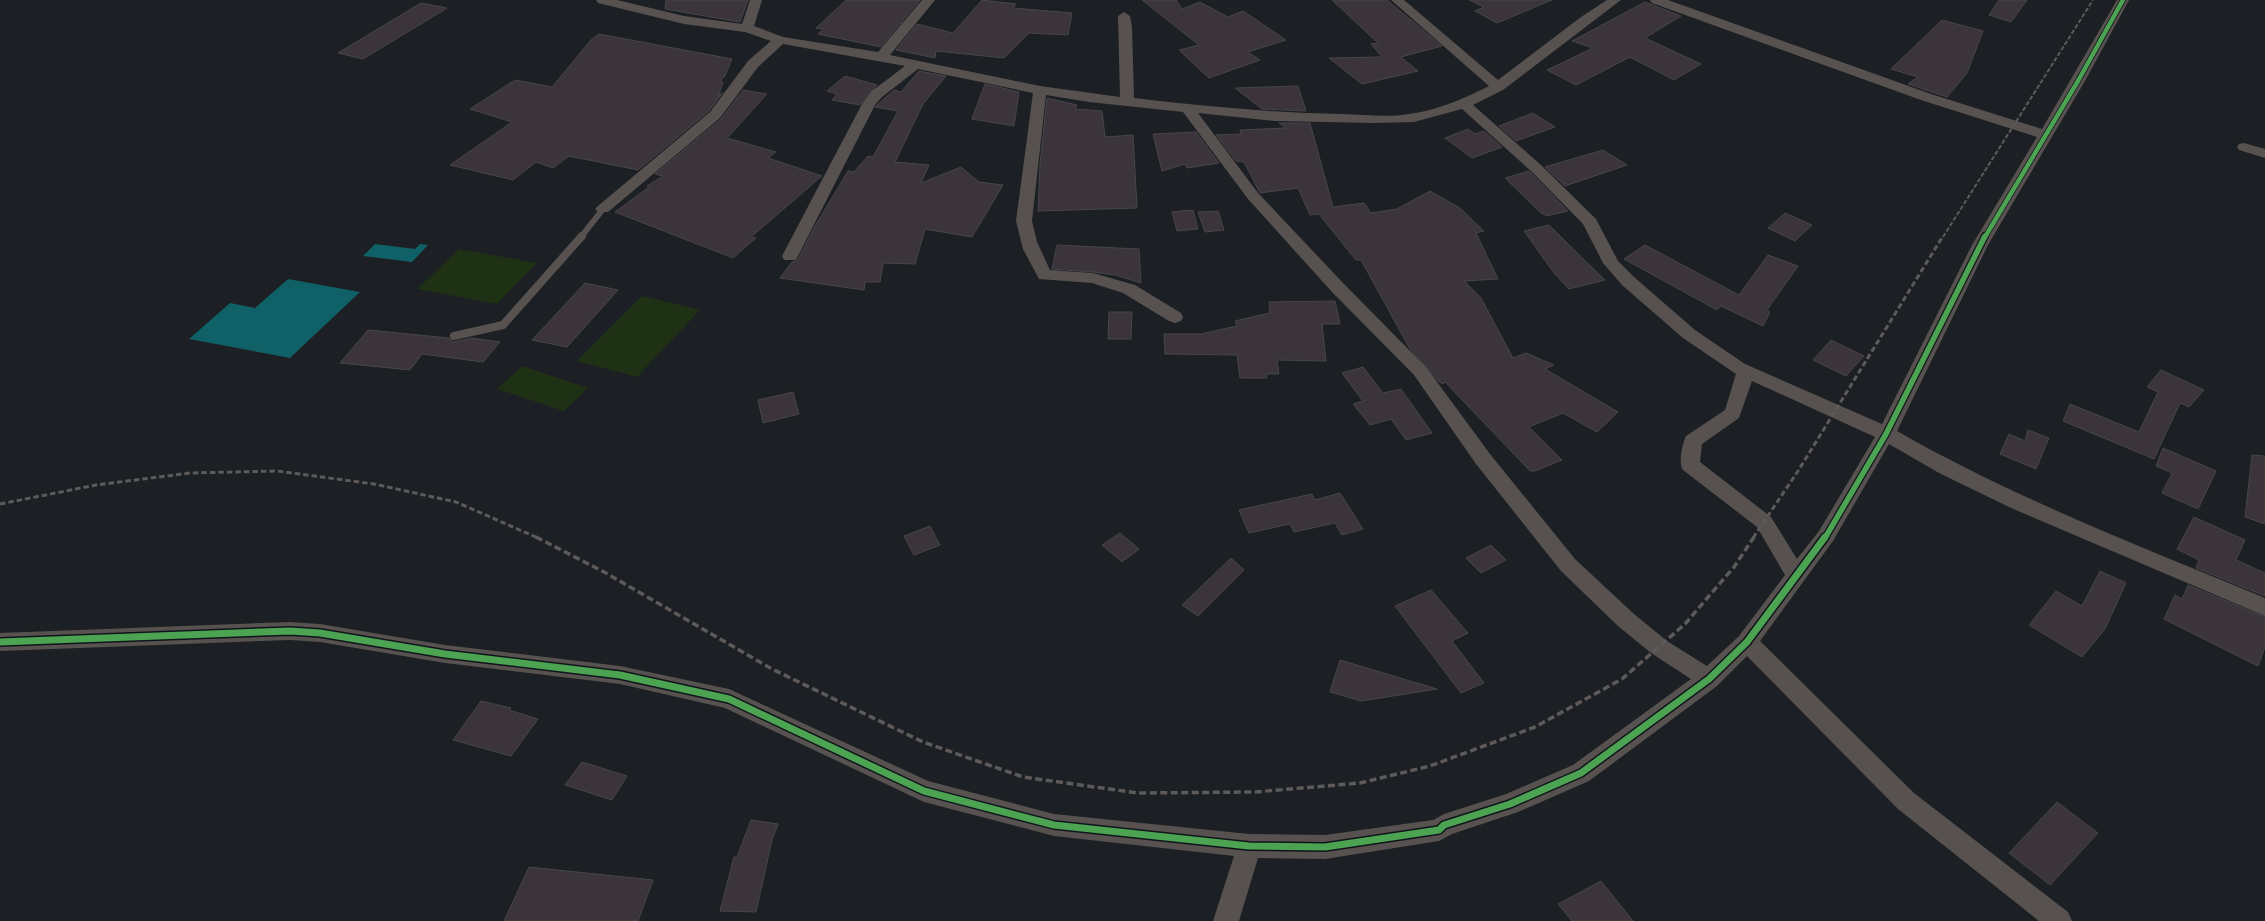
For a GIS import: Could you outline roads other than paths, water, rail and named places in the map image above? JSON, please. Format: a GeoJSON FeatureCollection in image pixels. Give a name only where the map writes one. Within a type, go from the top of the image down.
{"type":"FeatureCollection","features":[{"type":"Feature","properties":{"kind":"street"},"geometry":{"type":"LineString","coordinates":[[602,0],[684,20],[748,28],[780,40],[881,57],[1040,90],[1126,102],[1275,117],[1375,119],[1414,118],[1464,104],[1498,87],[1586,20],[1615,0]]}},
{"type":"Feature","properties":{"kind":"street"},"geometry":{"type":"LineString","coordinates":[[748,28],[756,0]]}},
{"type":"Feature","properties":{"kind":"street"},"geometry":{"type":"LineString","coordinates":[[881,57],[929,0]]}},
{"type":"Feature","properties":{"kind":"street"},"geometry":{"type":"LineString","coordinates":[[1397,0],[1498,87]]}},
{"type":"Feature","properties":{"kind":"street"},"geometry":{"type":"LineString","coordinates":[[1656,0],[1926,97],[2046,135]]}},
{"type":"Feature","properties":{"kind":"street"},"geometry":{"type":"LineString","coordinates":[[0,642],[290,631],[320,633],[445,654],[620,675],[729,699],[924,791],[1054,825],[1249,846],[1325,847],[1439,830],[1444,825],[1510,804],[1581,773],[1709,679],[1747,642],[1826,536],[1886,434],[1980,245],[2046,135],[2123,0]]}},
{"type":"Feature","properties":{"kind":"street"},"geometry":{"type":"LineString","coordinates":[[1124,16],[1126,33],[1124,77],[1126,102]]}},
{"type":"Feature","properties":{"kind":"street"},"geometry":{"type":"LineString","coordinates":[[603,209],[715,115],[753,64],[780,40]]}},
{"type":"Feature","properties":{"kind":"street"},"geometry":{"type":"LineString","coordinates":[[790,256],[869,104],[877,94],[915,65]]}},
{"type":"Feature","properties":{"kind":"street"},"geometry":{"type":"LineString","coordinates":[[1040,90],[1024,221],[1025,232],[1034,257],[1045,275],[1093,278],[1129,289],[1175,317]]}},
{"type":"Feature","properties":{"kind":"street"},"geometry":{"type":"LineString","coordinates":[[1464,104],[1536,169],[1590,222],[1611,263],[1628,281],[1689,334],[1746,371],[1886,434],[1946,468],[2018,503],[2265,607]]}},
{"type":"Feature","properties":{"kind":"street"},"geometry":{"type":"LineString","coordinates":[[1188,109],[1253,196],[1338,288],[1420,371],[1483,459],[1568,565],[1626,620],[1659,647],[1709,679]]}},
{"type":"Feature","properties":{"kind":"street"},"geometry":{"type":"LineString","coordinates":[[2244,147],[2265,154]]}},
{"type":"Feature","properties":{"kind":"street"},"geometry":{"type":"LineString","coordinates":[[1746,371],[1733,413],[1693,441],[1690,465],[1764,522],[1797,576]]}},
{"type":"Feature","properties":{"kind":"street"},"geometry":{"type":"LineString","coordinates":[[1747,642],[1906,801],[2059,921]]}},
{"type":"Feature","properties":{"kind":"street"},"geometry":{"type":"LineString","coordinates":[[1226,921],[1249,846]]}},
{"type":"Feature","properties":{"kind":"lane"},"geometry":{"type":"LineString","coordinates":[[454,336],[503,325],[564,257],[603,209]]}},
{"type":"Feature","properties":{"kind":"water"},"geometry":{"type":"Polygon","coordinates":[[[375,244],[415,249],[420,244],[428,245],[412,262],[363,256],[375,244]]]}},
{"type":"Feature","properties":{"kind":"water"},"geometry":{"type":"Polygon","coordinates":[[[288,279],[360,292],[290,358],[189,339],[230,303],[255,308],[288,279]]]}},
{"type":"Feature","properties":{"kind":"railway"},"geometry":{"type":"LineString","coordinates":[[1943,237],[2093,0]]}},
{"type":"Feature","properties":{"kind":"railway"},"geometry":{"type":"LineString","coordinates":[[1753,538],[1798,471],[1943,236]]}},
{"type":"Feature","properties":{"kind":"railway"},"geometry":{"type":"LineString","coordinates":[[0,504],[96,485],[190,473],[277,471],[374,484],[456,502],[538,538]]}},
{"type":"Feature","properties":{"kind":"railway"},"geometry":{"type":"LineString","coordinates":[[538,538],[606,573],[772,669],[923,742],[1023,777],[1138,793],[1255,792],[1360,783],[1430,766],[1535,727],[1622,679],[1685,624],[1734,567],[1754,537]]}}]}
